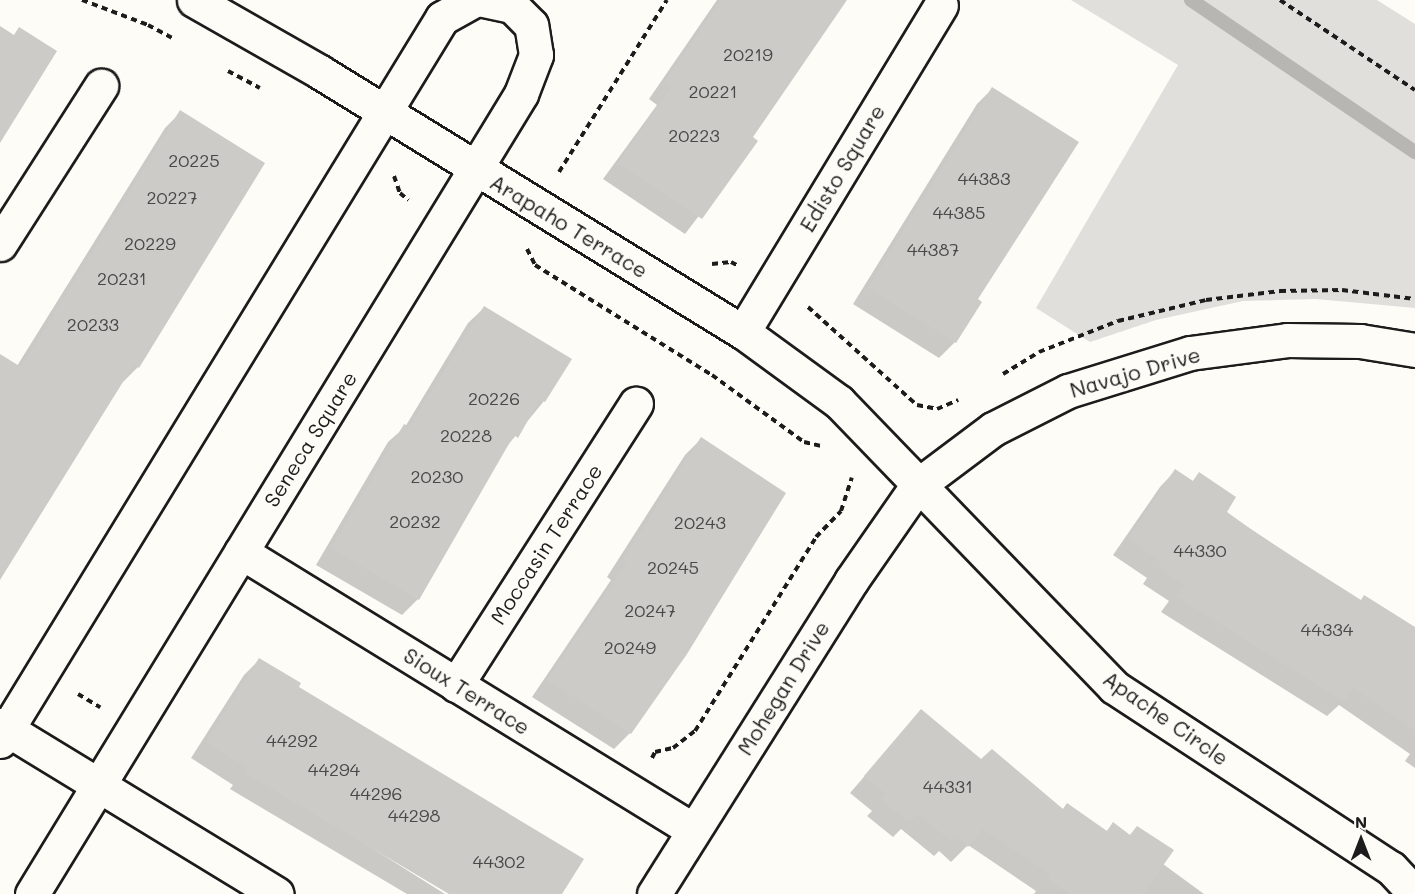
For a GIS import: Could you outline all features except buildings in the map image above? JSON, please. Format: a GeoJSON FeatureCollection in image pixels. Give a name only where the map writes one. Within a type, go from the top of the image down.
{"type":"FeatureCollection","features":[{"type":"Feature","properties":{"kind":"street","name":"Arapaho Terrace"},"geometry":{"type":"LineString","coordinates":[[194,0],[383,112],[743,332],[839,402],[917,486]]}},
{"type":"Feature","properties":{"kind":"street"},"geometry":{"type":"LineString","coordinates":[[277,894],[97,784],[2,731],[42,672],[442,18],[474,0]]}},
{"type":"Feature","properties":{"kind":"street","name":"Seneca Square"},"geometry":{"type":"LineString","coordinates":[[32,894],[97,784],[477,170],[521,94],[536,55],[531,26],[512,6],[483,0]]}},
{"type":"Feature","properties":{"kind":"street","name":"Edisto Square"},"geometry":{"type":"LineString","coordinates":[[743,332],[941,5]]}},
{"type":"Feature","properties":{"kind":"street"},"geometry":{"type":"LineString","coordinates":[[0,244],[101,86]]}},
{"type":"Feature","properties":{"kind":"street","name":"Navajo Drive"},"geometry":{"type":"LineString","coordinates":[[917,486],[993,429],[1068,391],[1190,353],[1287,340],[1360,341],[1415,350]]}},
{"type":"Feature","properties":{"kind":"street","name":"Moccasin Terrace"},"geometry":{"type":"LineString","coordinates":[[456,685],[636,404]]}},
{"type":"Feature","properties":{"kind":"street","name":"Mohegan Drive"},"geometry":{"type":"LineString","coordinates":[[654,894],[844,591],[917,486]]}},
{"type":"Feature","properties":{"kind":"street","name":"Apache Circle"},"geometry":{"type":"LineString","coordinates":[[917,486],[1114,687],[1391,868],[1415,894]]}},
{"type":"Feature","properties":{"kind":"street","name":"Sioux Terrace"},"geometry":{"type":"LineString","coordinates":[[241,552],[693,830]]}},
{"type":"Feature","properties":{"kind":"path"},"geometry":{"type":"LineString","coordinates":[[82,0],[148,25],[178,42]]}},
{"type":"Feature","properties":{"kind":"path"},"geometry":{"type":"LineString","coordinates":[[558,175],[667,0]]}},
{"type":"Feature","properties":{"kind":"path"},"geometry":{"type":"LineString","coordinates":[[1280,0],[1415,90]]}},
{"type":"Feature","properties":{"kind":"path"},"geometry":{"type":"LineString","coordinates":[[218,65],[256,88],[264,87]]}},
{"type":"Feature","properties":{"kind":"path"},"geometry":{"type":"LineString","coordinates":[[553,170],[568,181]]}},
{"type":"Feature","properties":{"kind":"path"},"geometry":{"type":"LineString","coordinates":[[525,246],[536,265],[712,375],[804,442],[825,447]]}},
{"type":"Feature","properties":{"kind":"path"},"geometry":{"type":"LineString","coordinates":[[707,264],[731,262],[816,312],[917,405],[937,409],[965,398]]}},
{"type":"Feature","properties":{"kind":"path"},"geometry":{"type":"LineString","coordinates":[[992,381],[1039,352],[1118,321],[1206,300],[1280,291],[1342,290],[1415,299]]}},
{"type":"Feature","properties":{"kind":"path"},"geometry":{"type":"LineString","coordinates":[[631,793],[656,752],[673,748],[695,731],[816,537],[841,511],[852,480],[850,471]]}},
{"type":"Feature","properties":{"kind":"path"},"geometry":{"type":"LineString","coordinates":[[42,672],[133,727]]}},
{"type":"Feature","properties":{"kind":"shaded area"},"geometry":{"type":"Polygon","coordinates":[[[1071,0],[1377,0],[1415,24],[1415,308],[1316,299],[1243,301],[1156,320],[1090,342],[1036,308],[1178,65],[1071,0]]]}},
{"type":"Feature","properties":{"kind":"waterway"},"geometry":{"type":"LineString","coordinates":[[1191,0],[1415,152]]}}]}
